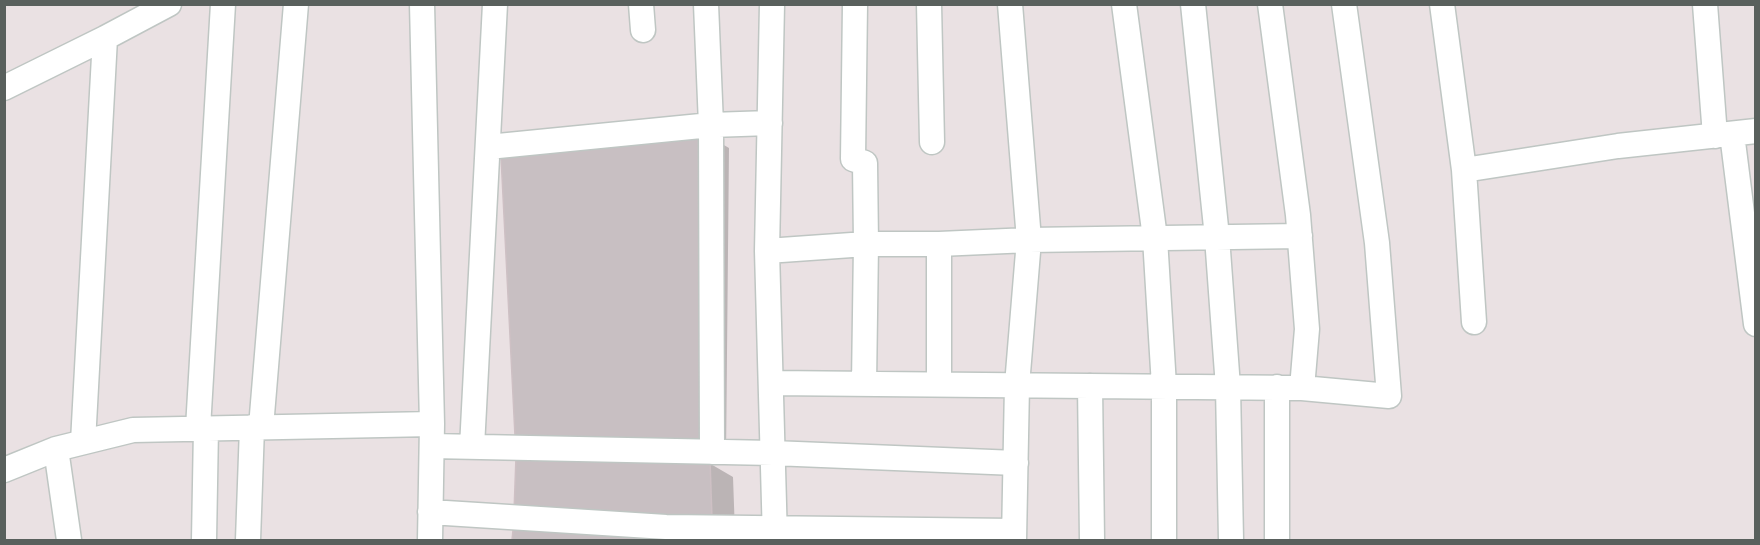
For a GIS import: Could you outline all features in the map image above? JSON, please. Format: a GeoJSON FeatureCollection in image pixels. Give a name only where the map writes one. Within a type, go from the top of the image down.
{"type":"FeatureCollection","features":[{"type":"Feature","properties":{"kind":"street"},"geometry":{"type":"LineString","coordinates":[[4,88],[169,4]]}},
{"type":"Feature","properties":{"kind":"street"},"geometry":{"type":"LineString","coordinates":[[204,540],[202,428],[223,4]]}},
{"type":"Feature","properties":{"kind":"street"},"geometry":{"type":"LineString","coordinates":[[248,540],[296,4]]}},
{"type":"Feature","properties":{"kind":"street"},"geometry":{"type":"LineString","coordinates":[[422,4],[432,435],[430,540]]}},
{"type":"Feature","properties":{"kind":"street"},"geometry":{"type":"LineString","coordinates":[[472,447],[495,4]]}},
{"type":"Feature","properties":{"kind":"street"},"geometry":{"type":"LineString","coordinates":[[641,4],[643,30]]}},
{"type":"Feature","properties":{"kind":"street"},"geometry":{"type":"LineString","coordinates":[[706,4],[711,125],[712,452]]}},
{"type":"Feature","properties":{"kind":"street"},"geometry":{"type":"LineString","coordinates":[[772,4],[767,251],[775,535]]}},
{"type":"Feature","properties":{"kind":"street"},"geometry":{"type":"LineString","coordinates":[[855,4],[853,159],[865,163],[864,384]]}},
{"type":"Feature","properties":{"kind":"street"},"geometry":{"type":"LineString","coordinates":[[929,4],[932,142]]}},
{"type":"Feature","properties":{"kind":"street"},"geometry":{"type":"LineString","coordinates":[[430,512],[775,535],[1014,536],[1017,385],[1029,240],[1010,4]]}},
{"type":"Feature","properties":{"kind":"street"},"geometry":{"type":"LineString","coordinates":[[1124,4],[1155,238],[1164,386],[1164,540]]}},
{"type":"Feature","properties":{"kind":"street"},"geometry":{"type":"LineString","coordinates":[[1193,4],[1217,237],[1228,387],[1231,540]]}},
{"type":"Feature","properties":{"kind":"street"},"geometry":{"type":"LineString","coordinates":[[1270,4],[1300,236],[1307,329],[1302,388]]}},
{"type":"Feature","properties":{"kind":"street"},"geometry":{"type":"LineString","coordinates":[[771,383],[1277,387],[1389,396],[1377,243],[1344,4]]}},
{"type":"Feature","properties":{"kind":"street"},"geometry":{"type":"LineString","coordinates":[[1442,4],[1464,171],[1474,321]]}},
{"type":"Feature","properties":{"kind":"street"},"geometry":{"type":"LineString","coordinates":[[1705,4],[1734,134],[1755,324]]}},
{"type":"Feature","properties":{"kind":"street"},"geometry":{"type":"LineString","coordinates":[[83,442],[105,38]]}},
{"type":"Feature","properties":{"kind":"street"},"geometry":{"type":"LineString","coordinates":[[488,147],[711,125],[770,123]]}},
{"type":"Feature","properties":{"kind":"street"},"geometry":{"type":"LineString","coordinates":[[1464,171],[1618,146],[1734,134]]}},
{"type":"Feature","properties":{"kind":"street"},"geometry":{"type":"LineString","coordinates":[[767,251],[866,244],[1300,236]]}},
{"type":"Feature","properties":{"kind":"street"},"geometry":{"type":"LineString","coordinates":[[939,244],[939,384]]}},
{"type":"Feature","properties":{"kind":"street"},"geometry":{"type":"LineString","coordinates":[[1090,386],[1092,540]]}},
{"type":"Feature","properties":{"kind":"street"},"geometry":{"type":"LineString","coordinates":[[1277,387],[1277,540]]}},
{"type":"Feature","properties":{"kind":"street"},"geometry":{"type":"LineString","coordinates":[[4,470],[56,449],[133,430],[257,427],[432,435],[472,447],[773,453],[1016,463]]}},
{"type":"Feature","properties":{"kind":"street"},"geometry":{"type":"LineString","coordinates":[[56,449],[69,540]]}},
{"type":"Feature","properties":{"kind":"building"},"geometry":{"type":"Polygon","coordinates":[[[706,133],[703,443],[515,436],[501,156],[706,133]]]}},
{"type":"Feature","properties":{"kind":"building"},"geometry":{"type":"Polygon","coordinates":[[[516,457],[710,461],[712,520],[514,512],[516,457]]]}},
{"type":"Feature","properties":{"kind":"building"},"geometry":{"type":"Polygon","coordinates":[[[513,530],[765,535],[765,540],[512,540],[513,530]]]}}]}
